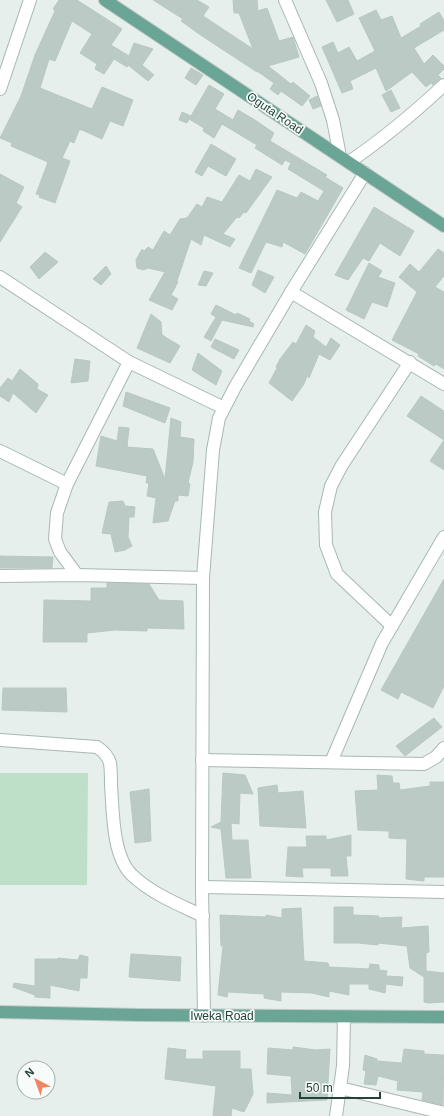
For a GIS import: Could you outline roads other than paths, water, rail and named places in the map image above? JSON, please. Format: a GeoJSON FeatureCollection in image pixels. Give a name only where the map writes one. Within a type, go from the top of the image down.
{"type":"FeatureCollection","features":[{"type":"Feature","properties":{"kind":"main road","name":"Oguta Road"},"geometry":{"type":"LineString","coordinates":[[112,2],[444,226]]}},
{"type":"Feature","properties":{"kind":"main road","name":"Iweka Road"},"geometry":{"type":"LineString","coordinates":[[0,1012],[204,1016],[444,1017]]}},
{"type":"Feature","properties":{"kind":"street"},"geometry":{"type":"LineString","coordinates":[[0,89],[30,0]]}},
{"type":"Feature","properties":{"kind":"street"},"geometry":{"type":"LineString","coordinates":[[285,0],[321,83],[344,159],[380,141],[414,113],[444,85]]}},
{"type":"Feature","properties":{"kind":"street"},"geometry":{"type":"LineString","coordinates":[[204,1016],[202,887],[203,578],[213,450],[219,418],[291,292],[365,173]]}},
{"type":"Feature","properties":{"kind":"street"},"geometry":{"type":"LineString","coordinates":[[0,277],[129,362],[224,408]]}},
{"type":"Feature","properties":{"kind":"street"},"geometry":{"type":"LineString","coordinates":[[291,292],[410,362],[444,384]]}},
{"type":"Feature","properties":{"kind":"street"},"geometry":{"type":"LineString","coordinates":[[77,574],[60,552],[55,539],[57,513],[67,484],[129,362]]}},
{"type":"Feature","properties":{"kind":"street"},"geometry":{"type":"LineString","coordinates":[[392,626],[337,574],[326,545],[325,512],[331,486],[342,465],[410,362]]}},
{"type":"Feature","properties":{"kind":"street"},"geometry":{"type":"LineString","coordinates":[[0,451],[67,484]]}},
{"type":"Feature","properties":{"kind":"street"},"geometry":{"type":"LineString","coordinates":[[331,762],[382,643],[444,538]]}},
{"type":"Feature","properties":{"kind":"street"},"geometry":{"type":"LineString","coordinates":[[0,576],[77,574],[203,578]]}},
{"type":"Feature","properties":{"kind":"street"},"geometry":{"type":"LineString","coordinates":[[0,740],[97,746],[105,754],[110,763],[113,816],[120,855],[125,866],[131,874],[161,897],[203,916]]}},
{"type":"Feature","properties":{"kind":"street"},"geometry":{"type":"LineString","coordinates":[[202,760],[424,764],[436,757],[444,748]]}},
{"type":"Feature","properties":{"kind":"street"},"geometry":{"type":"LineString","coordinates":[[202,887],[444,892]]}},
{"type":"Feature","properties":{"kind":"street"},"geometry":{"type":"LineString","coordinates":[[336,1116],[343,1066],[344,1017]]}},
{"type":"Feature","properties":{"kind":"street"},"geometry":{"type":"LineString","coordinates":[[340,1088],[444,1113]]}}]}
